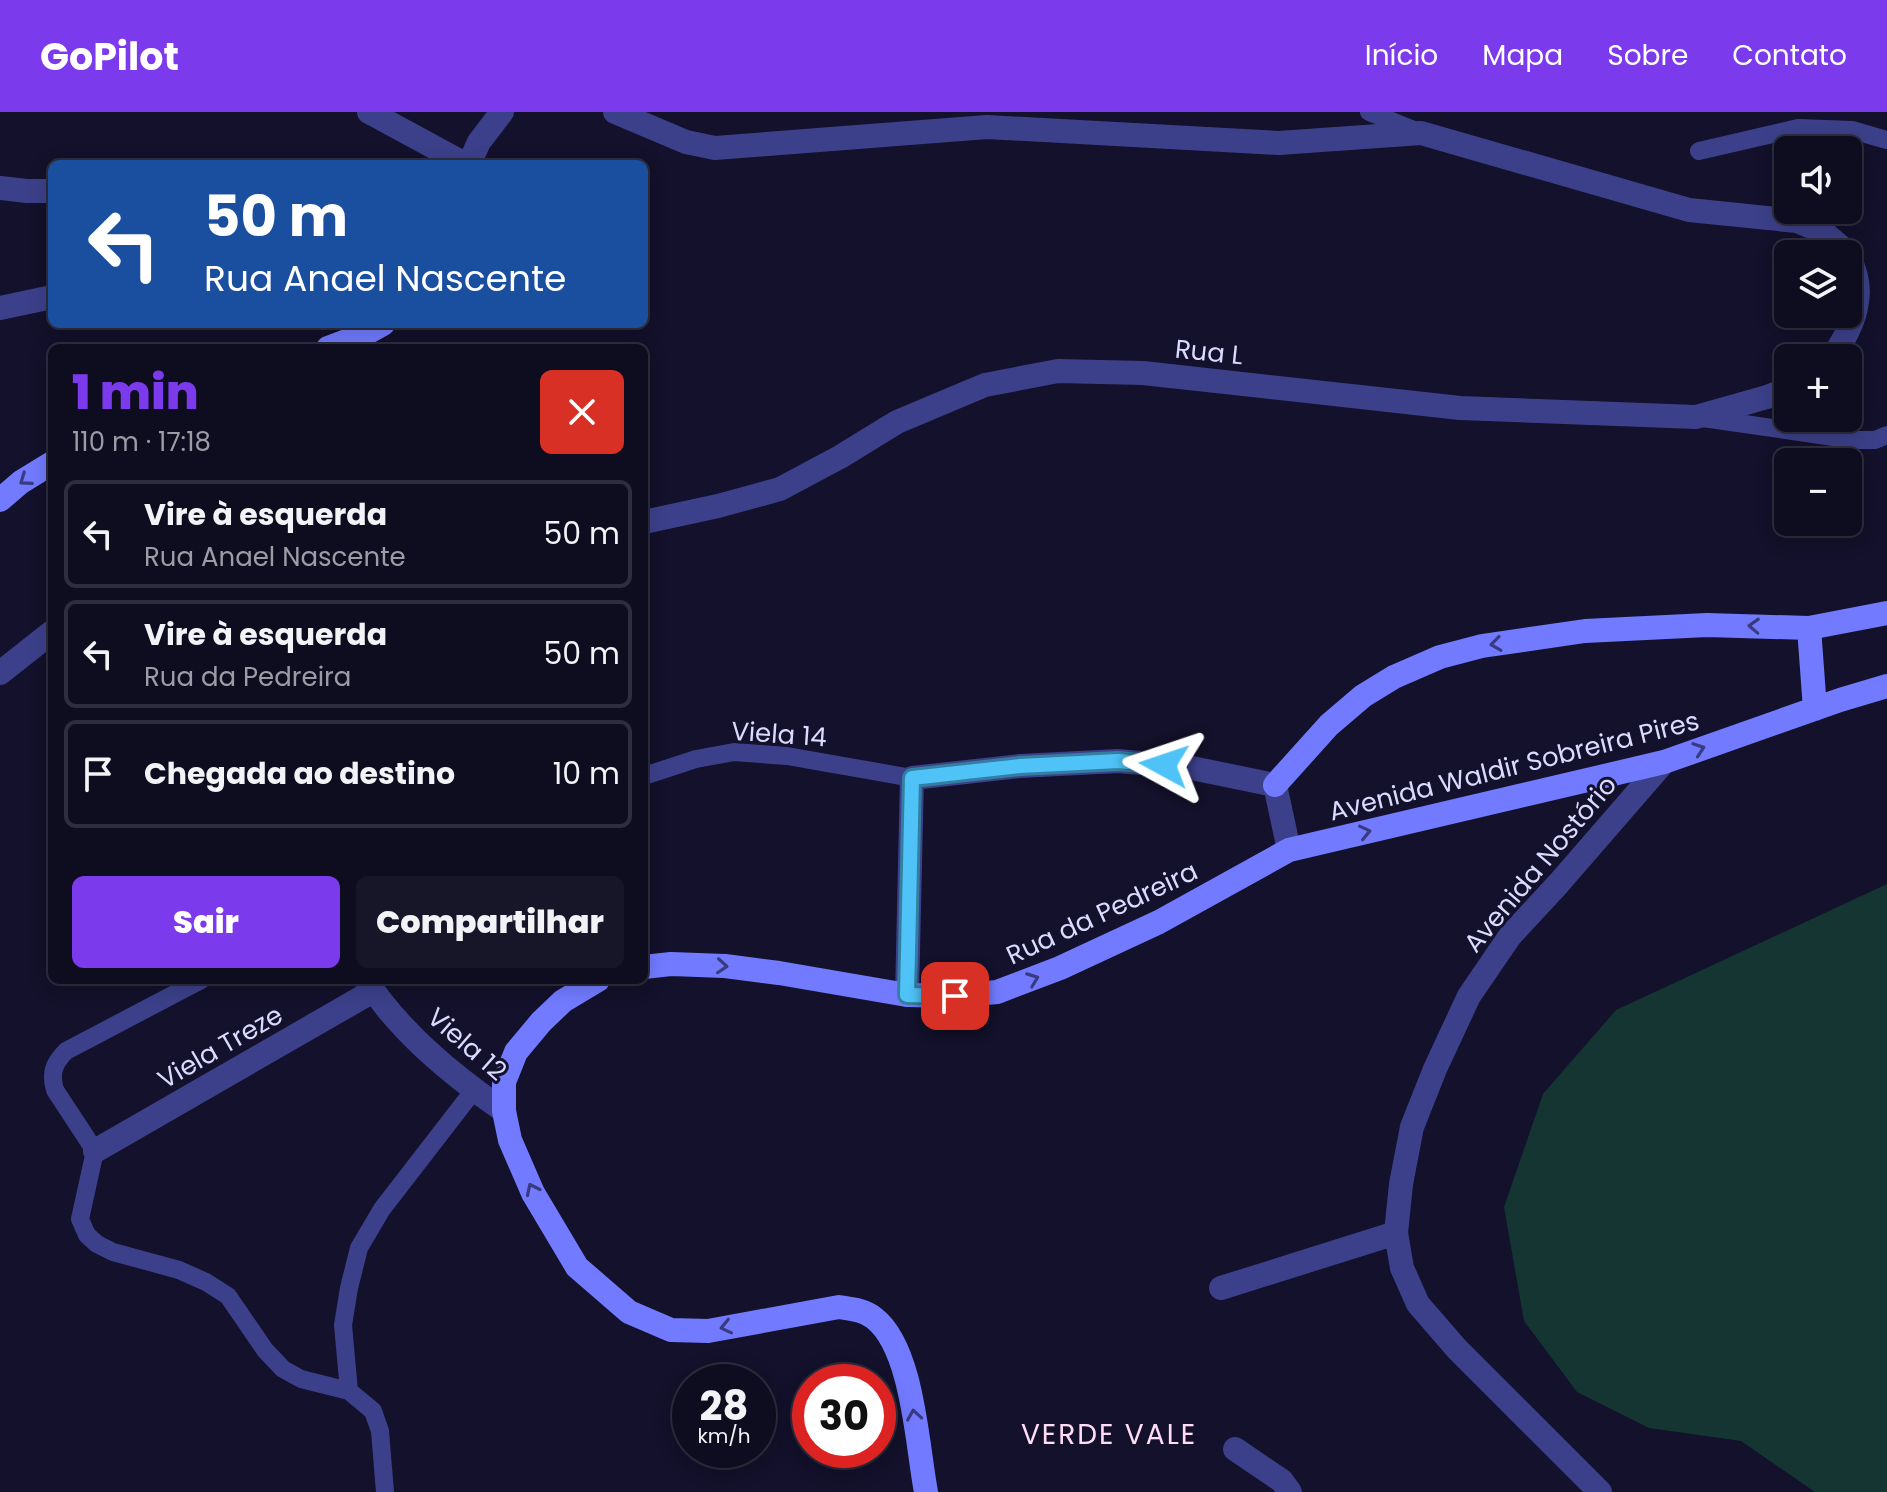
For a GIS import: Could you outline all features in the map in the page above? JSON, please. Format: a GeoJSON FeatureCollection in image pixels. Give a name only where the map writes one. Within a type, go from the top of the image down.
{"type":"FeatureCollection","features":[{"type":"Feature","properties":{"kind":"street"},"geometry":{"type":"LineString","coordinates":[[369,112],[459,160]]}},
{"type":"Feature","properties":{"kind":"street"},"geometry":{"type":"LineString","coordinates":[[469,160],[502,112]]}},
{"type":"Feature","properties":{"kind":"street"},"geometry":{"type":"LineString","coordinates":[[615,112],[686,142],[715,148],[987,127],[1279,143],[1421,133],[1689,210],[1797,221],[1823,232],[1832,240]]}},
{"type":"Feature","properties":{"kind":"street"},"geometry":{"type":"LineString","coordinates":[[0,188],[48,191]]}},
{"type":"Feature","properties":{"kind":"street"},"geometry":{"type":"LineString","coordinates":[[0,308],[48,298]]}},
{"type":"Feature","properties":{"kind":"street"},"geometry":{"type":"LineString","coordinates":[[339,344],[376,328]]}},
{"type":"Feature","properties":{"kind":"street","name":"Rua L"},"geometry":{"type":"LineString","coordinates":[[648,521],[780,489],[897,422],[985,385],[1058,371],[1143,373],[1460,408],[1696,417],[1774,394]]}},
{"type":"Feature","properties":{"kind":"street"},"geometry":{"type":"LineString","coordinates":[[0,500],[48,465]]}},
{"type":"Feature","properties":{"kind":"street"},"geometry":{"type":"LineString","coordinates":[[1275,785],[1329,725],[1363,696],[1394,677],[1440,657],[1482,646],[1585,631],[1707,625],[1809,628],[1887,613]]}},
{"type":"Feature","properties":{"kind":"street"},"geometry":{"type":"LineString","coordinates":[[1809,628],[1815,709]]}},
{"type":"Feature","properties":{"kind":"street"},"geometry":{"type":"LineString","coordinates":[[0,673],[48,635]]}},
{"type":"Feature","properties":{"kind":"street","name":"Avenida Waldir Sobreira Pires"},"geometry":{"type":"LineString","coordinates":[[1289,850],[1664,762],[1887,686]]}},
{"type":"Feature","properties":{"kind":"street"},"geometry":{"type":"LineString","coordinates":[[907,995],[912,778],[1020,766],[1118,761],[1187,767],[1275,785]]}},
{"type":"Feature","properties":{"kind":"street","name":"Avenida Nostório"},"geometry":{"type":"LineString","coordinates":[[1600,1492],[1457,1349],[1418,1304],[1402,1268],[1396,1233],[1412,1127],[1469,996],[1510,936],[1664,762]]}},
{"type":"Feature","properties":{"kind":"street"},"geometry":{"type":"LineString","coordinates":[[1275,785],[1289,850]]}},
{"type":"Feature","properties":{"kind":"street","name":"Rua da Pedreira"},"geometry":{"type":"LineString","coordinates":[[648,967],[725,966],[907,995],[955,996],[997,992],[1060,968],[1159,922],[1289,850]]}},
{"type":"Feature","properties":{"kind":"street"},"geometry":{"type":"LineString","coordinates":[[591,984],[563,1001],[541,1022],[516,1052],[504,1082],[504,1111],[510,1140],[533,1193],[577,1267],[629,1312],[671,1330],[708,1331],[839,1307],[858,1309],[875,1318],[892,1338],[906,1372],[926,1492]]}},
{"type":"Feature","properties":{"kind":"street","name":"Viela Treze"},"geometry":{"type":"LineString","coordinates":[[95,1151],[369,986]]}},
{"type":"Feature","properties":{"kind":"street","name":"Viela 12"},"geometry":{"type":"LineString","coordinates":[[369,986],[420,1045],[504,1111]]}},
{"type":"Feature","properties":{"kind":"street"},"geometry":{"type":"LineString","coordinates":[[1221,1288],[1396,1233]]}},
{"type":"Feature","properties":{"kind":"street"},"geometry":{"type":"LineString","coordinates":[[1235,1449],[1282,1481],[1290,1492]]}},
{"type":"Feature","properties":{"kind":"lane"},"geometry":{"type":"LineString","coordinates":[[1369,112],[1421,133]]}},
{"type":"Feature","properties":{"kind":"lane"},"geometry":{"type":"LineString","coordinates":[[1699,151],[1798,128],[1852,130],[1887,140]]}},
{"type":"Feature","properties":{"kind":"lane"},"geometry":{"type":"LineString","coordinates":[[1696,417],[1854,440],[1875,440],[1887,435]]}},
{"type":"Feature","properties":{"kind":"lane","name":"Viela 14"},"geometry":{"type":"LineString","coordinates":[[648,775],[696,759],[734,752],[787,756],[912,778]]}},
{"type":"Feature","properties":{"kind":"lane"},"geometry":{"type":"LineString","coordinates":[[193,984],[66,1051],[57,1060],[53,1070],[55,1090],[95,1151],[80,1219],[87,1235],[97,1244],[113,1252],[179,1270],[228,1296],[265,1350],[283,1369],[301,1379],[349,1391],[373,1411],[380,1431],[385,1492]]}},
{"type":"Feature","properties":{"kind":"lane"},"geometry":{"type":"LineString","coordinates":[[349,1391],[343,1325],[359,1248],[382,1209],[474,1090]]}},
{"type":"Feature","properties":{"kind":"green space"},"geometry":{"type":"Polygon","coordinates":[[[1887,884],[1887,1492],[1815,1492],[1741,1441],[1649,1428],[1577,1392],[1524,1321],[1504,1207],[1543,1094],[1616,1010],[1887,884]]]}},
{"type":"Feature","properties":{"kind":"district","name":"VERDE VALE"},"geometry":{"type":"Point","coordinates":[1109,1434]}},
{"type":"Feature","properties":{"kind":"route"},"geometry":{"type":"LineString","coordinates":[[955,996],[907,995],[912,778],[1020,766],[1118,761],[1164,765]]}}]}
